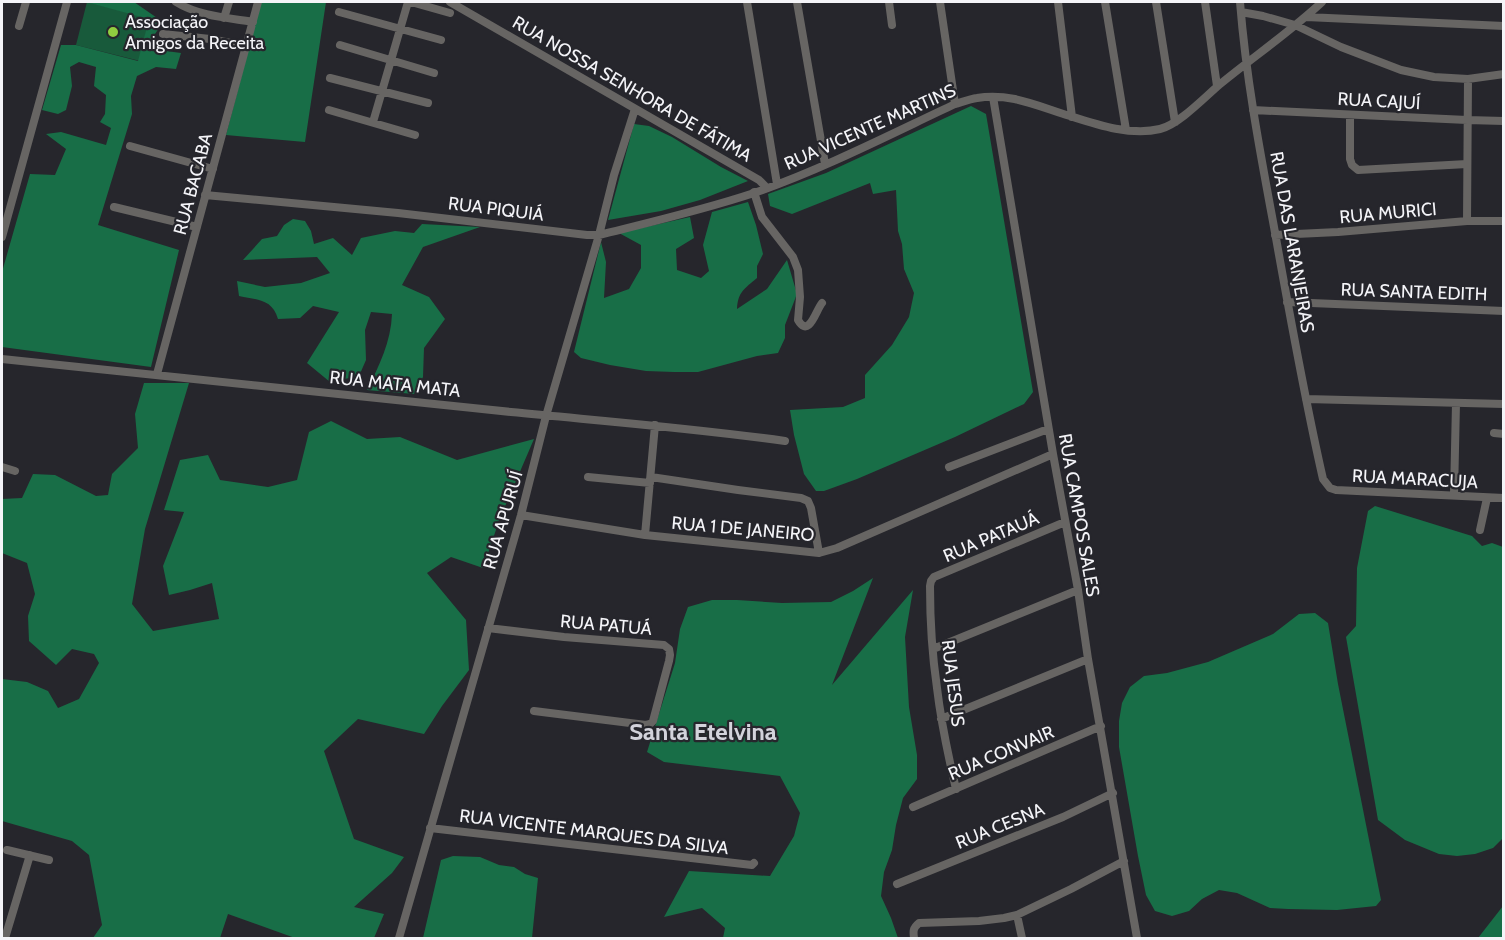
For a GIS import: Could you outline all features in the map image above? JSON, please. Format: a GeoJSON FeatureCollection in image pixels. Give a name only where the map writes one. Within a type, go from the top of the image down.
{"type":"FeatureCollection","features":[{"type":"Feature","properties":{"kind":"street"},"geometry":{"type":"LineString","coordinates":[[19,26],[26,2]]}},
{"type":"Feature","properties":{"kind":"street"},"geometry":{"type":"LineString","coordinates":[[2,237],[67,2]]}},
{"type":"Feature","properties":{"kind":"street"},"geometry":{"type":"LineString","coordinates":[[224,18],[229,2]]}},
{"type":"Feature","properties":{"kind":"street","name":"RUA BACABA"},"geometry":{"type":"LineString","coordinates":[[157,374],[258,2]]}},
{"type":"Feature","properties":{"kind":"street"},"geometry":{"type":"LineString","coordinates":[[373,122],[399,29],[410,2],[450,13]]}},
{"type":"Feature","properties":{"kind":"street","name":"RUA NOSSA SENHORA DE FÁTIMA"},"geometry":{"type":"LineString","coordinates":[[450,2],[759,180],[767,188]]}},
{"type":"Feature","properties":{"kind":"street"},"geometry":{"type":"LineString","coordinates":[[747,2],[777,184]]}},
{"type":"Feature","properties":{"kind":"street"},"geometry":{"type":"LineString","coordinates":[[796,2],[825,164]]}},
{"type":"Feature","properties":{"kind":"street"},"geometry":{"type":"LineString","coordinates":[[889,2],[892,25]]}},
{"type":"Feature","properties":{"kind":"street"},"geometry":{"type":"LineString","coordinates":[[940,2],[955,104]]}},
{"type":"Feature","properties":{"kind":"street"},"geometry":{"type":"LineString","coordinates":[[1058,2],[1072,117]]}},
{"type":"Feature","properties":{"kind":"street"},"geometry":{"type":"LineString","coordinates":[[1105,2],[1126,130]]}},
{"type":"Feature","properties":{"kind":"street"},"geometry":{"type":"LineString","coordinates":[[1156,2],[1175,122]]}},
{"type":"Feature","properties":{"kind":"street"},"geometry":{"type":"LineString","coordinates":[[1205,2],[1217,86]]}},
{"type":"Feature","properties":{"kind":"street","name":"RUA DAS LARANJEIRAS"},"geometry":{"type":"LineString","coordinates":[[1240,2],[1253,110],[1287,302],[1321,472],[1327,485]]}},
{"type":"Feature","properties":{"kind":"street","name":"RUA VICENTE MARTINS"},"geometry":{"type":"LineString","coordinates":[[777,184],[955,104],[976,98],[1010,98],[1072,117],[1126,130],[1158,130],[1168,127],[1322,2]]}},
{"type":"Feature","properties":{"kind":"street"},"geometry":{"type":"LineString","coordinates":[[181,3],[224,18],[253,22]]}},
{"type":"Feature","properties":{"kind":"street"},"geometry":{"type":"LineString","coordinates":[[339,12],[441,40]]}},
{"type":"Feature","properties":{"kind":"street"},"geometry":{"type":"LineString","coordinates":[[1241,12],[1295,25],[1401,70],[1434,77],[1468,79],[1503,74]]}},
{"type":"Feature","properties":{"kind":"street"},"geometry":{"type":"LineString","coordinates":[[1306,17],[1503,26]]}},
{"type":"Feature","properties":{"kind":"street"},"geometry":{"type":"LineString","coordinates":[[162,34],[210,39],[246,46]]}},
{"type":"Feature","properties":{"kind":"street"},"geometry":{"type":"LineString","coordinates":[[340,45],[434,73]]}},
{"type":"Feature","properties":{"kind":"street"},"geometry":{"type":"LineString","coordinates":[[330,78],[428,103]]}},
{"type":"Feature","properties":{"kind":"street"},"geometry":{"type":"LineString","coordinates":[[1467,221],[1468,79]]}},
{"type":"Feature","properties":{"kind":"street","name":"RUA CAMPOS SALES"},"geometry":{"type":"LineString","coordinates":[[993,97],[1137,939]]}},
{"type":"Feature","properties":{"kind":"street","name":"RUA APURUÍ"},"geometry":{"type":"LineString","coordinates":[[399,939],[521,515],[546,416],[599,235],[614,175],[636,109]]}},
{"type":"Feature","properties":{"kind":"street"},"geometry":{"type":"LineString","coordinates":[[329,110],[415,135]]}},
{"type":"Feature","properties":{"kind":"street","name":"RUA CAJUÍ"},"geometry":{"type":"LineString","coordinates":[[1253,110],[1503,121]]}},
{"type":"Feature","properties":{"kind":"street"},"geometry":{"type":"LineString","coordinates":[[1350,115],[1350,159],[1352,165],[1358,170],[1467,164]]}},
{"type":"Feature","properties":{"kind":"street"},"geometry":{"type":"LineString","coordinates":[[130,146],[213,168]]}},
{"type":"Feature","properties":{"kind":"street","name":"RUA PIQUIÁ"},"geometry":{"type":"LineString","coordinates":[[206,195],[599,235],[710,207],[777,184]]}},
{"type":"Feature","properties":{"kind":"street"},"geometry":{"type":"LineString","coordinates":[[754,192],[762,217],[793,257],[798,270],[800,284],[798,320],[803,326],[811,324],[822,303]]}},
{"type":"Feature","properties":{"kind":"street"},"geometry":{"type":"LineString","coordinates":[[114,207],[197,227]]}},
{"type":"Feature","properties":{"kind":"street","name":"RUA MURICI"},"geometry":{"type":"LineString","coordinates":[[1275,235],[1467,221],[1503,221]]}},
{"type":"Feature","properties":{"kind":"street","name":"RUA SANTA EDITH"},"geometry":{"type":"LineString","coordinates":[[1287,302],[1503,311]]}},
{"type":"Feature","properties":{"kind":"street","name":"RUA MATA MATA"},"geometry":{"type":"LineString","coordinates":[[2,359],[546,416],[722,432],[785,441]]}},
{"type":"Feature","properties":{"kind":"street"},"geometry":{"type":"LineString","coordinates":[[1306,399],[1503,404]]}},
{"type":"Feature","properties":{"kind":"street"},"geometry":{"type":"LineString","coordinates":[[1454,495],[1456,404]]}},
{"type":"Feature","properties":{"kind":"street"},"geometry":{"type":"LineString","coordinates":[[645,535],[655,425]]}},
{"type":"Feature","properties":{"kind":"street"},"geometry":{"type":"LineString","coordinates":[[949,467],[1048,429]]}},
{"type":"Feature","properties":{"kind":"street"},"geometry":{"type":"LineString","coordinates":[[1494,433],[1503,434]]}},
{"type":"Feature","properties":{"kind":"street","name":"RUA 1 DE JANEIRO"},"geometry":{"type":"LineString","coordinates":[[521,515],[645,535],[819,553],[837,548],[1053,454]]}},
{"type":"Feature","properties":{"kind":"street"},"geometry":{"type":"LineString","coordinates":[[2,467],[15,471]]}},
{"type":"Feature","properties":{"kind":"street"},"geometry":{"type":"LineString","coordinates":[[588,477],[651,480],[801,498],[808,501],[811,508],[819,553]]}},
{"type":"Feature","properties":{"kind":"street","name":"RUA MARACUJA"},"geometry":{"type":"LineString","coordinates":[[1327,485],[1336,490],[1503,498]]}},
{"type":"Feature","properties":{"kind":"street"},"geometry":{"type":"LineString","coordinates":[[1480,530],[1487,498]]}},
{"type":"Feature","properties":{"kind":"street","name":"RUA PATAUÁ"},"geometry":{"type":"LineString","coordinates":[[931,581],[1065,522]]}},
{"type":"Feature","properties":{"kind":"street","name":"RUA JESUS"},"geometry":{"type":"LineString","coordinates":[[931,581],[931,626],[936,687],[956,789]]}},
{"type":"Feature","properties":{"kind":"street"},"geometry":{"type":"LineString","coordinates":[[933,649],[1078,590]]}},
{"type":"Feature","properties":{"kind":"street","name":"RUA PATUÁ"},"geometry":{"type":"LineString","coordinates":[[488,628],[664,645],[669,649],[669,661],[653,721],[650,724],[534,711]]}},
{"type":"Feature","properties":{"kind":"street"},"geometry":{"type":"LineString","coordinates":[[941,719],[1088,659]]}},
{"type":"Feature","properties":{"kind":"street","name":"RUA CONVAIR"},"geometry":{"type":"LineString","coordinates":[[914,807],[1101,726]]}},
{"type":"Feature","properties":{"kind":"street","name":"RUA CESNA"},"geometry":{"type":"LineString","coordinates":[[897,884],[1063,817],[1113,793]]}},
{"type":"Feature","properties":{"kind":"street","name":"RUA VICENTE MARQUES DA SILVA"},"geometry":{"type":"LineString","coordinates":[[430,828],[752,865],[754,863]]}},
{"type":"Feature","properties":{"kind":"street"},"geometry":{"type":"LineString","coordinates":[[7,850],[49,860]]}},
{"type":"Feature","properties":{"kind":"street"},"geometry":{"type":"LineString","coordinates":[[5,939],[30,855]]}},
{"type":"Feature","properties":{"kind":"street"},"geometry":{"type":"LineString","coordinates":[[913,935],[915,926],[919,923],[979,921],[1017,915],[1124,861]]}},
{"type":"Feature","properties":{"kind":"street"},"geometry":{"type":"LineString","coordinates":[[1017,915],[1022,939]]}},
{"type":"Feature","properties":{"kind":"green space"},"geometry":{"type":"Polygon","coordinates":[[[86,2],[134,2],[163,22],[155,34],[151,49],[181,53],[176,69],[156,67],[137,76],[131,96],[132,114],[98,225],[179,250],[151,367],[2,347],[2,272],[30,174],[55,175],[66,149],[46,134],[61,132],[106,145],[111,128],[100,122],[105,114],[106,95],[94,86],[96,67],[79,62],[70,67],[72,86],[66,110],[58,114],[42,110],[61,45],[76,45],[138,61],[149,19],[86,2]]]}},
{"type":"Feature","properties":{"kind":"green space","name":"Associação Amigos da Receita"},"geometry":{"type":"Polygon","coordinates":[[[87,2],[149,18],[140,61],[76,45],[87,2]]]}},
{"type":"Feature","properties":{"kind":"green space"},"geometry":{"type":"Polygon","coordinates":[[[261,2],[326,2],[305,142],[226,135],[261,2]]]}},
{"type":"Feature","properties":{"kind":"green space"},"geometry":{"type":"Polygon","coordinates":[[[971,106],[986,114],[1033,392],[1024,404],[955,437],[857,479],[824,491],[816,491],[804,474],[790,410],[843,407],[865,398],[865,375],[892,345],[909,317],[914,293],[904,269],[902,244],[898,231],[896,190],[873,194],[870,183],[792,214],[770,206],[768,194],[826,173],[971,106]]]}},
{"type":"Feature","properties":{"kind":"green space"},"geometry":{"type":"Polygon","coordinates":[[[634,124],[649,126],[672,137],[748,181],[700,200],[661,211],[608,220],[634,124]]]}},
{"type":"Feature","properties":{"kind":"green space"},"geometry":{"type":"Polygon","coordinates":[[[748,202],[763,254],[757,266],[757,278],[743,291],[737,309],[767,289],[787,260],[797,294],[785,325],[785,338],[778,353],[757,356],[698,372],[674,372],[646,371],[610,365],[581,358],[574,352],[601,242],[606,262],[604,298],[629,289],[641,268],[641,245],[619,233],[690,217],[694,238],[676,249],[677,270],[701,278],[709,271],[703,245],[712,212],[748,202]]]}},
{"type":"Feature","properties":{"kind":"green space"},"geometry":{"type":"Polygon","coordinates":[[[293,219],[305,221],[311,231],[314,244],[333,238],[352,255],[361,238],[395,231],[414,233],[422,224],[480,227],[423,247],[402,285],[429,297],[445,319],[424,348],[423,377],[414,394],[367,390],[387,344],[392,314],[371,312],[365,330],[366,360],[359,376],[330,382],[307,363],[339,312],[313,306],[300,318],[278,319],[272,308],[263,301],[239,296],[237,281],[265,287],[301,283],[330,273],[317,257],[243,260],[262,239],[277,236],[284,225],[293,219]]]}},
{"type":"Feature","properties":{"kind":"green space"},"geometry":{"type":"Polygon","coordinates":[[[144,383],[189,383],[145,529],[132,604],[153,631],[219,619],[212,583],[169,595],[163,566],[184,512],[164,510],[180,460],[208,455],[220,480],[268,487],[297,480],[309,432],[331,421],[367,439],[400,437],[457,460],[534,439],[500,518],[483,568],[451,557],[427,573],[466,620],[469,670],[424,734],[358,719],[324,751],[354,839],[404,857],[392,873],[354,907],[384,914],[374,938],[295,938],[228,914],[220,938],[93,938],[102,925],[89,855],[72,841],[2,821],[2,679],[27,682],[48,691],[58,708],[79,699],[99,663],[94,654],[72,649],[56,665],[29,641],[28,616],[35,594],[27,563],[2,553],[2,499],[22,498],[33,474],[55,475],[96,496],[108,495],[112,474],[138,448],[135,414],[144,383]]]}},
{"type":"Feature","properties":{"kind":"green space"},"geometry":{"type":"Polygon","coordinates":[[[1375,506],[1472,536],[1482,546],[1492,543],[1503,547],[1504,837],[1493,848],[1475,854],[1457,856],[1439,854],[1405,840],[1378,820],[1346,637],[1356,626],[1357,568],[1368,511],[1375,506]]]}},
{"type":"Feature","properties":{"kind":"green space"},"geometry":{"type":"Polygon","coordinates":[[[873,578],[832,685],[913,590],[905,637],[909,707],[917,755],[917,779],[903,798],[892,850],[884,872],[881,896],[898,938],[723,938],[725,928],[702,908],[664,917],[689,871],[770,876],[794,836],[800,813],[780,776],[664,762],[647,752],[675,663],[680,629],[688,607],[712,600],[782,603],[831,602],[873,578]]]}},
{"type":"Feature","properties":{"kind":"green space"},"geometry":{"type":"Polygon","coordinates":[[[1315,613],[1328,623],[1381,900],[1376,906],[1337,910],[1270,908],[1237,893],[1219,890],[1202,899],[1189,911],[1172,916],[1155,911],[1146,895],[1119,747],[1122,703],[1130,687],[1144,676],[1167,673],[1208,662],[1273,634],[1299,614],[1315,613]]]}},
{"type":"Feature","properties":{"kind":"green space"},"geometry":{"type":"Polygon","coordinates":[[[453,856],[480,857],[499,865],[514,867],[538,878],[532,938],[423,938],[441,860],[453,856]]]}},
{"type":"Feature","properties":{"kind":"green space"},"geometry":{"type":"Polygon","coordinates":[[[1503,906],[1503,938],[1478,938],[1503,906]]]}},
{"type":"Feature","properties":{"kind":"place","name":"Associação Amigos da Receita"},"geometry":{"type":"Point","coordinates":[113,32]}},
{"type":"Feature","properties":{"kind":"district","name":"Santa Etelvina"},"geometry":{"type":"Point","coordinates":[703,731]}}]}
